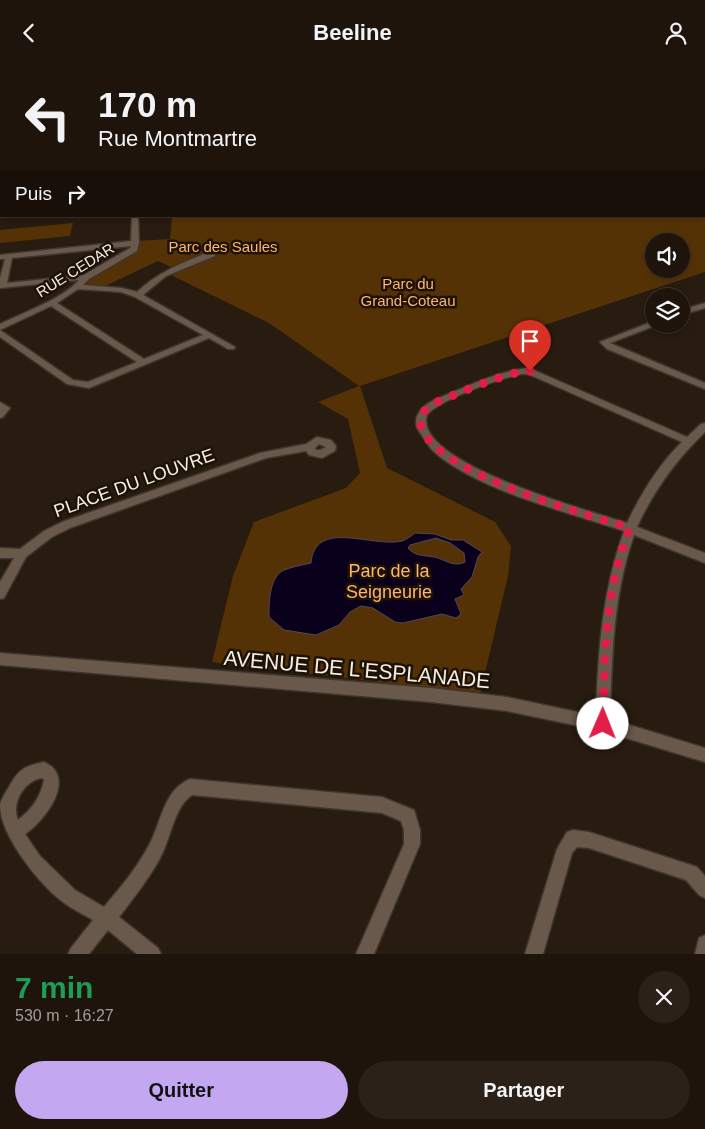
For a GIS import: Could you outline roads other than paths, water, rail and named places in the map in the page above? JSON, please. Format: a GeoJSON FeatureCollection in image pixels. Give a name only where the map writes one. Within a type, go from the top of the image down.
{"type":"FeatureCollection","features":[{"type":"Feature","properties":{"kind":"street","name":"RUE CEDAR"},"geometry":{"type":"LineString","coordinates":[[0,327],[51,303],[77,287],[86,277],[134,249],[134,217]]}},
{"type":"Feature","properties":{"kind":"street"},"geometry":{"type":"LineString","coordinates":[[0,257],[135,243]]}},
{"type":"Feature","properties":{"kind":"street"},"geometry":{"type":"LineString","coordinates":[[138,295],[152,280],[166,272],[212,254]]}},
{"type":"Feature","properties":{"kind":"street"},"geometry":{"type":"LineString","coordinates":[[9,256],[1,286],[86,277]]}},
{"type":"Feature","properties":{"kind":"street"},"geometry":{"type":"LineString","coordinates":[[77,287],[122,290],[138,295],[208,336],[231,347]]}},
{"type":"Feature","properties":{"kind":"street"},"geometry":{"type":"LineString","coordinates":[[51,303],[144,363]]}},
{"type":"Feature","properties":{"kind":"street"},"geometry":{"type":"LineString","coordinates":[[690,310],[705,305]]}},
{"type":"Feature","properties":{"kind":"street"},"geometry":{"type":"LineString","coordinates":[[645,326],[604,342],[610,347],[705,386]]}},
{"type":"Feature","properties":{"kind":"street"},"geometry":{"type":"LineString","coordinates":[[0,333],[70,382],[89,385],[208,336]]}},
{"type":"Feature","properties":{"kind":"street"},"geometry":{"type":"LineString","coordinates":[[688,441],[530,371],[509,375],[434,403],[423,413],[420,423],[426,437],[454,462],[510,487],[630,528],[705,558]]}},
{"type":"Feature","properties":{"kind":"street"},"geometry":{"type":"LineString","coordinates":[[0,405],[5,408],[0,415]]}},
{"type":"Feature","properties":{"kind":"street"},"geometry":{"type":"LineString","coordinates":[[603,724],[604,648],[609,609],[620,554],[630,528],[655,481],[688,441],[705,426]]}},
{"type":"Feature","properties":{"kind":"street","name":"PLACE DU LOUVRE"},"geometry":{"type":"LineString","coordinates":[[0,594],[22,555],[48,534],[78,520],[264,455],[309,447]]}},
{"type":"Feature","properties":{"kind":"street"},"geometry":{"type":"LineString","coordinates":[[0,553],[22,555]]}},
{"type":"Feature","properties":{"kind":"street","name":"AVENUE DE L'ESPLANADE"},"geometry":{"type":"LineString","coordinates":[[0,659],[431,695],[507,705],[603,724],[705,755]]}},
{"type":"Feature","properties":{"kind":"street"},"geometry":{"type":"LineString","coordinates":[[77,954],[147,863],[160,840],[171,807],[180,793],[190,787],[382,805],[408,817],[412,830],[412,844],[365,954]]}},
{"type":"Feature","properties":{"kind":"street"},"geometry":{"type":"LineString","coordinates":[[14,832],[34,862],[63,890],[106,918],[152,954]]}},
{"type":"Feature","properties":{"kind":"street"},"geometry":{"type":"LineString","coordinates":[[534,954],[565,849],[572,838],[589,840],[691,873],[705,889]]}},
{"type":"Feature","properties":{"kind":"street"},"geometry":{"type":"LineString","coordinates":[[704,954],[705,944]]}},
{"type":"Feature","properties":{"kind":"park label","name":"Parc des Saules"},"geometry":{"type":"Point","coordinates":[223,246]}},
{"type":"Feature","properties":{"kind":"park label","name":"Parc du Grand-Coteau"},"geometry":{"type":"Point","coordinates":[408,292]}},
{"type":"Feature","properties":{"kind":"park label","name":"Parc de la Seigneurie"},"geometry":{"type":"Point","coordinates":[389,582]}}]}
